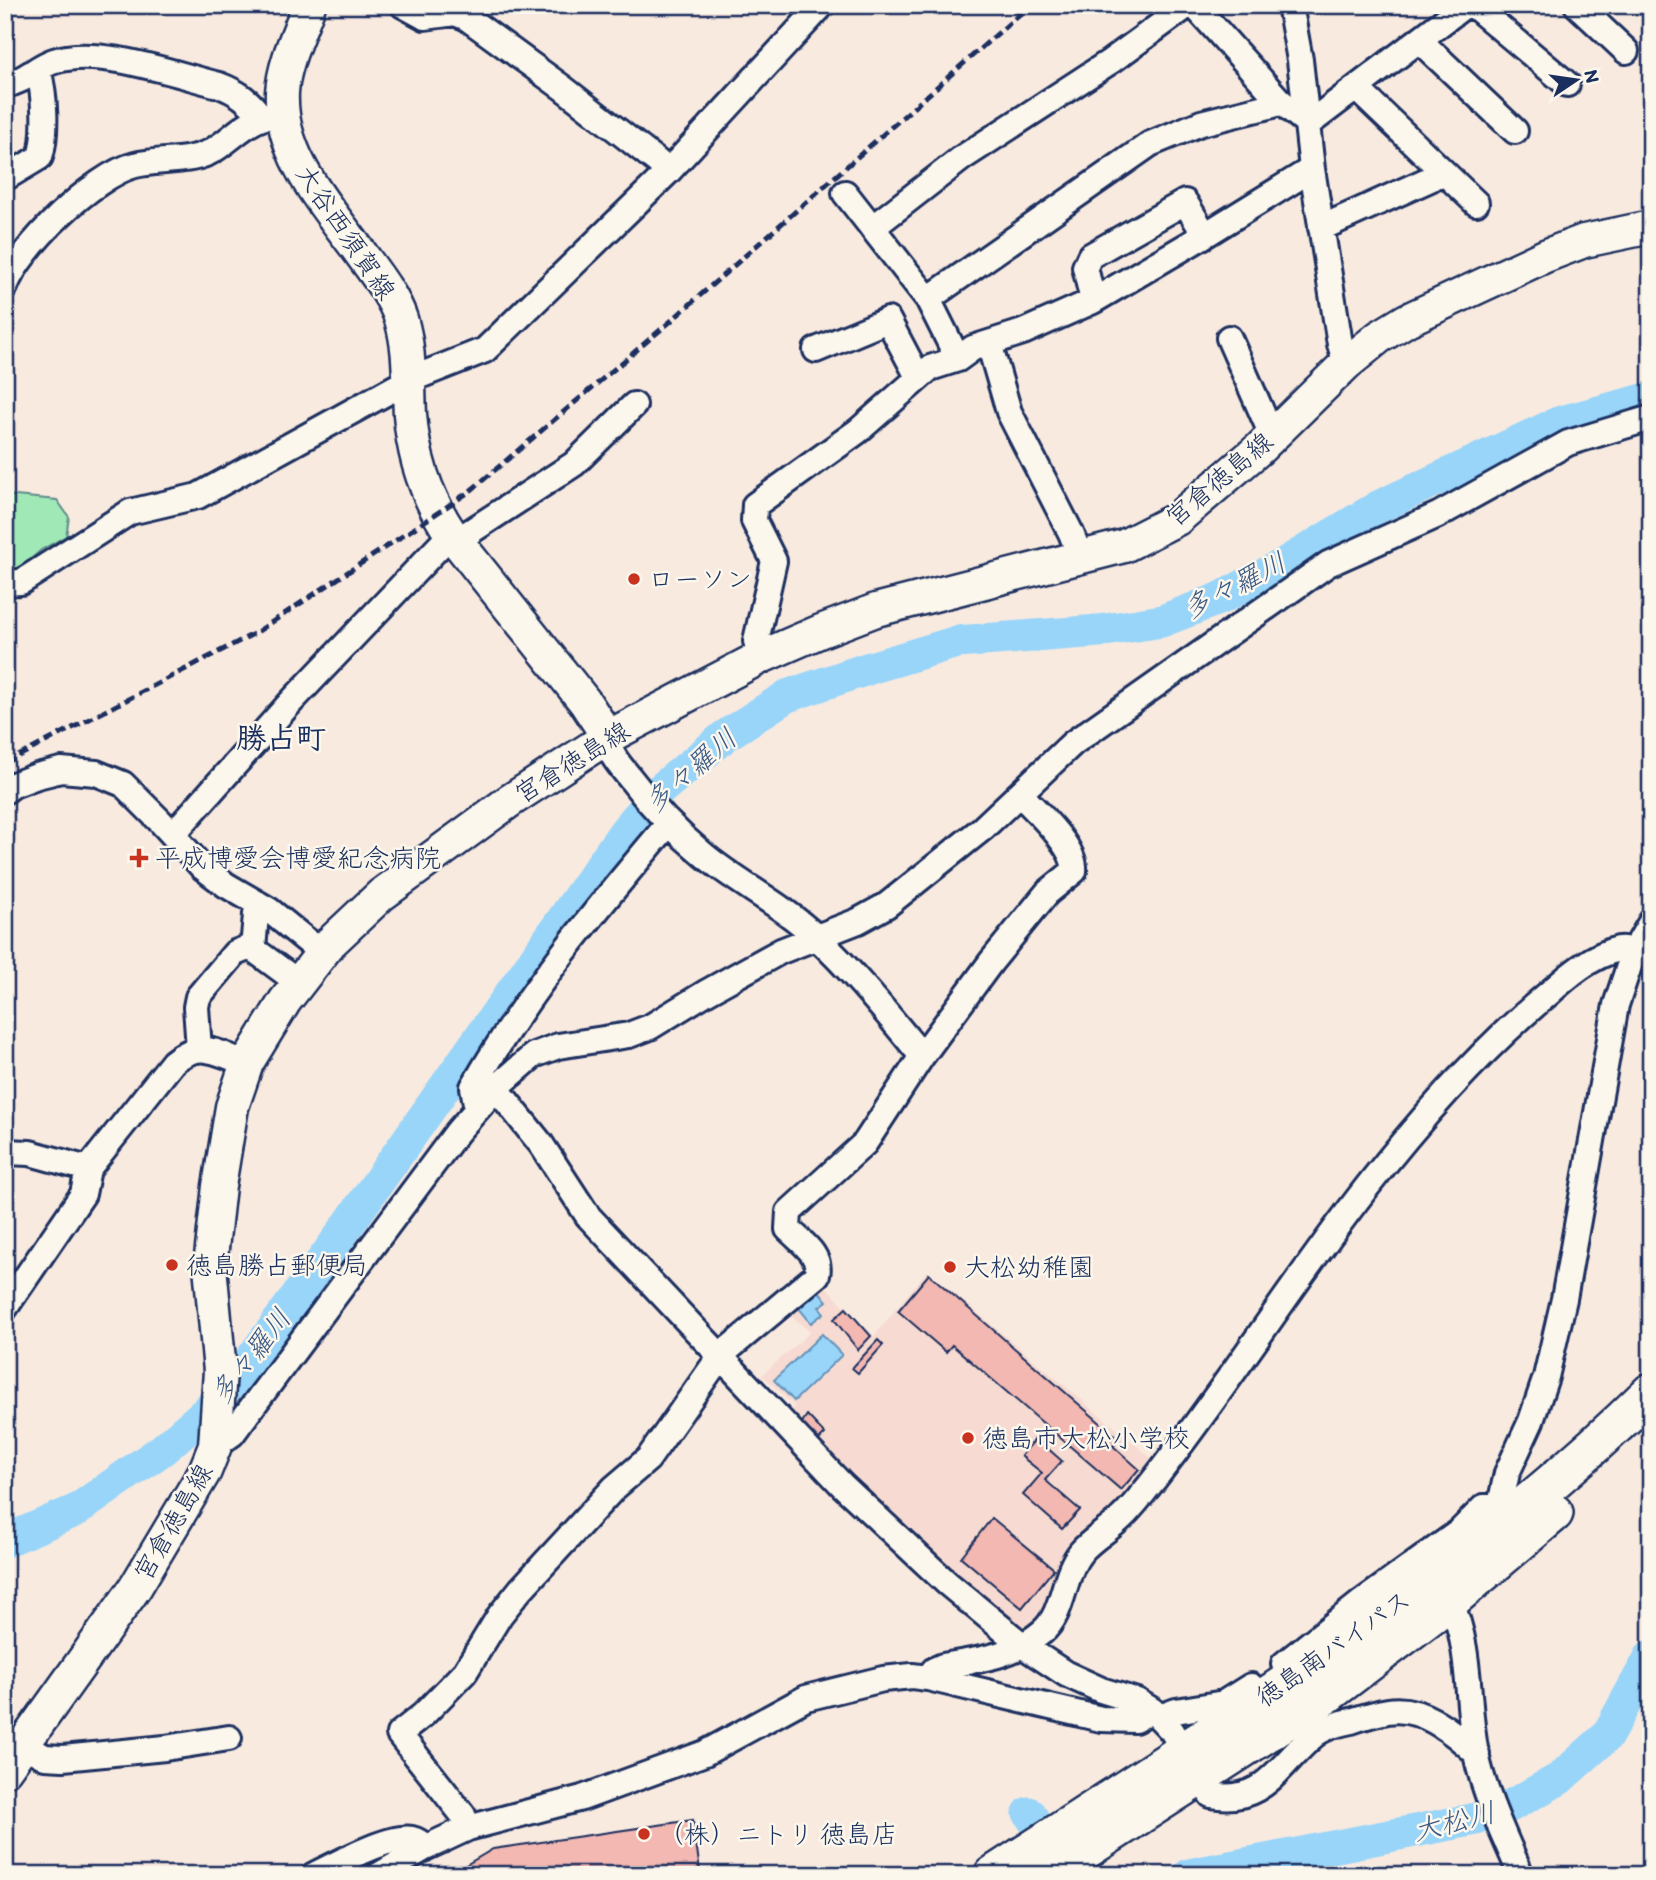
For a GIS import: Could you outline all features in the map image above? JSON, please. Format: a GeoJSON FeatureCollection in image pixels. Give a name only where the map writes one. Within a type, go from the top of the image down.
{"type":"FeatureCollection","features":[{"type":"Feature","properties":{"kind":"highway","name":"徳島南バイパス"},"geometry":{"type":"LineString","coordinates":[[993,1875],[1191,1764],[1326,1695],[1450,1601],[1508,1525],[1651,1392]]}},
{"type":"Feature","properties":{"kind":"highway","name":"徳島南バイパス"},"geometry":{"type":"LineString","coordinates":[[1046,1875],[1191,1764],[1307,1669],[1651,1426]]}},
{"type":"Feature","properties":{"kind":"main road","name":"大谷西須賀線"},"geometry":{"type":"LineString","coordinates":[[309,5],[273,117],[288,140],[304,176],[380,279],[400,315],[408,344],[411,416],[416,454],[438,514],[454,538],[585,702],[608,737]]}},
{"type":"Feature","properties":{"kind":"main road","name":"宮倉徳島線"},"geometry":{"type":"LineString","coordinates":[[5,1770],[135,1588],[205,1471],[216,1436],[220,1371],[210,1266],[232,1107],[247,1063],[285,1001],[322,953],[381,895],[511,800],[608,737],[761,657],[876,610],[1124,547],[1177,519],[1214,490],[1346,364],[1379,337],[1407,320],[1533,261],[1584,241],[1651,227]]}},
{"type":"Feature","properties":{"kind":"street"},"geometry":{"type":"LineString","coordinates":[[403,5],[425,18],[455,13],[467,18],[563,88],[658,162],[667,173]]}},
{"type":"Feature","properties":{"kind":"street"},"geometry":{"type":"LineString","coordinates":[[5,583],[21,582],[130,512],[198,496],[409,380],[485,350],[667,173],[822,5]]}},
{"type":"Feature","properties":{"kind":"street"},"geometry":{"type":"LineString","coordinates":[[872,228],[962,158],[1111,61],[1188,5]]}},
{"type":"Feature","properties":{"kind":"street"},"geometry":{"type":"LineString","coordinates":[[1194,5],[1279,100],[1306,122]]}},
{"type":"Feature","properties":{"kind":"street"},"geometry":{"type":"LineString","coordinates":[[1290,5],[1300,60],[1321,228],[1340,344],[1346,364]]}},
{"type":"Feature","properties":{"kind":"street"},"geometry":{"type":"LineString","coordinates":[[1306,122],[1315,119],[1465,5]]}},
{"type":"Feature","properties":{"kind":"street"},"geometry":{"type":"LineString","coordinates":[[1473,5],[1567,84]]}},
{"type":"Feature","properties":{"kind":"street"},"geometry":{"type":"LineString","coordinates":[[1577,5],[1626,51]]}},
{"type":"Feature","properties":{"kind":"street"},"geometry":{"type":"LineString","coordinates":[[1419,40],[1515,131]]}},
{"type":"Feature","properties":{"kind":"street"},"geometry":{"type":"LineString","coordinates":[[5,85],[16,83],[54,61],[93,56],[219,85],[237,92],[273,117],[210,152],[191,158],[136,164],[116,171],[54,221],[11,271],[5,287]]}},
{"type":"Feature","properties":{"kind":"street"},"geometry":{"type":"LineString","coordinates":[[5,178],[40,157],[44,146],[42,84],[38,70]]}},
{"type":"Feature","properties":{"kind":"street"},"geometry":{"type":"LineString","coordinates":[[1356,88],[1476,203]]}},
{"type":"Feature","properties":{"kind":"street"},"geometry":{"type":"LineString","coordinates":[[928,299],[1150,144],[1201,123],[1273,105],[1279,100]]}},
{"type":"Feature","properties":{"kind":"street"},"geometry":{"type":"LineString","coordinates":[[761,657],[756,640],[774,561],[754,521],[755,505],[858,431],[930,368],[958,359],[973,348],[1023,332],[1093,301],[1312,169]]}},
{"type":"Feature","properties":{"kind":"street"},"geometry":{"type":"LineString","coordinates":[[1321,228],[1430,179],[1441,171]]}},
{"type":"Feature","properties":{"kind":"street"},"geometry":{"type":"LineString","coordinates":[[845,193],[928,299],[958,359]]}},
{"type":"Feature","properties":{"kind":"street"},"geometry":{"type":"LineString","coordinates":[[1093,301],[1085,267],[1090,256],[1185,202],[1205,235]]}},
{"type":"Feature","properties":{"kind":"street"},"geometry":{"type":"LineString","coordinates":[[816,350],[888,320],[918,377]]}},
{"type":"Feature","properties":{"kind":"street"},"geometry":{"type":"LineString","coordinates":[[1229,338],[1267,424],[1276,433]]}},
{"type":"Feature","properties":{"kind":"street"},"geometry":{"type":"LineString","coordinates":[[989,343],[1009,412],[1081,558]]}},
{"type":"Feature","properties":{"kind":"street"},"geometry":{"type":"LineString","coordinates":[[173,834],[291,702],[454,538],[574,464],[635,405]]}},
{"type":"Feature","properties":{"kind":"street"},"geometry":{"type":"LineString","coordinates":[[216,1436],[232,1434],[458,1131],[496,1088],[534,1055],[558,1046],[629,1035],[650,1027],[781,951],[858,921],[887,905],[983,828],[1073,743],[1328,564],[1438,515],[1568,443],[1651,418]]}},
{"type":"Feature","properties":{"kind":"street"},"geometry":{"type":"LineString","coordinates":[[608,737],[609,751],[665,819],[705,856],[788,912],[816,937],[847,968],[922,1056]]}},
{"type":"Feature","properties":{"kind":"street"},"geometry":{"type":"LineString","coordinates":[[5,791],[13,785],[61,769],[96,773],[123,784],[202,867],[269,910],[322,953]]}},
{"type":"Feature","properties":{"kind":"street"},"geometry":{"type":"LineString","coordinates":[[468,1828],[463,1815],[400,1734],[424,1715],[466,1672],[500,1615],[520,1590],[614,1488],[648,1459],[721,1355],[817,1275],[819,1266],[816,1256],[788,1229],[789,1212],[865,1143],[922,1056],[1025,919],[1048,893],[1073,871],[1070,853],[1049,824],[1020,794]]}},
{"type":"Feature","properties":{"kind":"street"},"geometry":{"type":"LineString","coordinates":[[477,1109],[473,1087],[500,1040],[665,819]]}},
{"type":"Feature","properties":{"kind":"street"},"geometry":{"type":"LineString","coordinates":[[253,950],[257,903]]}},
{"type":"Feature","properties":{"kind":"street"},"geometry":{"type":"LineString","coordinates":[[1508,1525],[1502,1496],[1507,1473],[1531,1420],[1546,1377],[1564,1299],[1616,1005],[1634,951],[1651,922]]}},
{"type":"Feature","properties":{"kind":"street"},"geometry":{"type":"LineString","coordinates":[[200,1049],[196,1007],[198,997],[235,953],[245,948],[253,950],[299,984]]}},
{"type":"Feature","properties":{"kind":"street"},"geometry":{"type":"LineString","coordinates":[[928,1678],[934,1670],[943,1666],[1012,1651],[1042,1632],[1051,1621],[1069,1572],[1080,1554],[1121,1518],[1147,1488],[1211,1405],[1368,1186],[1458,1081],[1519,1018],[1570,975],[1598,957],[1621,948],[1634,951]]}},
{"type":"Feature","properties":{"kind":"street"},"geometry":{"type":"LineString","coordinates":[[5,1308],[83,1194],[88,1170],[173,1062],[185,1052],[208,1049],[247,1063]]}},
{"type":"Feature","properties":{"kind":"street"},"geometry":{"type":"LineString","coordinates":[[496,1088],[541,1144],[588,1216],[852,1494],[947,1583],[1022,1645],[1066,1674],[1101,1690],[1137,1701],[1156,1714],[1172,1731],[1211,1795],[1229,1798],[1246,1795],[1263,1786],[1313,1735],[1329,1727],[1389,1710],[1402,1710],[1436,1722],[1477,1754]]}},
{"type":"Feature","properties":{"kind":"street"},"geometry":{"type":"LineString","coordinates":[[5,1152],[30,1153],[88,1170]]}},
{"type":"Feature","properties":{"kind":"street"},"geometry":{"type":"LineString","coordinates":[[379,1875],[425,1848],[468,1828],[582,1798],[705,1753],[806,1698],[883,1679],[912,1676],[928,1678],[1101,1719],[1135,1720],[1224,1703],[1277,1670],[1362,1602],[1459,1532],[1484,1507],[1508,1525]]}},
{"type":"Feature","properties":{"kind":"street"},"geometry":{"type":"LineString","coordinates":[[1450,1601],[1462,1633],[1477,1754],[1495,1812],[1521,1875]]}},
{"type":"Feature","properties":{"kind":"street"},"geometry":{"type":"LineString","coordinates":[[23,1745],[45,1756],[63,1758],[165,1748],[229,1738]]}},
{"type":"Feature","properties":{"kind":"street"},"geometry":{"type":"LineString","coordinates":[[314,1875],[388,1842],[411,1838],[425,1848]]}},
{"type":"Feature","properties":{"kind":"shaded area","name":"徳島市大松小学校"},"geometry":{"type":"Polygon","coordinates":[[[927,1271],[1154,1460],[1101,1524],[1047,1619],[1020,1632],[887,1517],[788,1416],[794,1406],[762,1375],[810,1332],[783,1309],[818,1282],[874,1336],[927,1271]]]}},
{"type":"Feature","properties":{"kind":"green space"},"geometry":{"type":"Polygon","coordinates":[[[5,495],[57,500],[69,517],[66,536],[41,550],[23,566],[5,571],[5,495]]]}},
{"type":"Feature","properties":{"kind":"water"},"geometry":{"type":"Polygon","coordinates":[[[818,1290],[827,1301],[819,1307],[824,1313],[811,1323],[798,1307],[818,1290]]]}},
{"type":"Feature","properties":{"kind":"water"},"geometry":{"type":"Polygon","coordinates":[[[822,1334],[842,1355],[794,1401],[774,1380],[822,1334]]]}},
{"type":"Feature","properties":{"kind":"building"},"geometry":{"type":"Polygon","coordinates":[[[929,1274],[1119,1439],[1113,1446],[1139,1469],[1121,1490],[952,1345],[946,1352],[898,1311],[929,1274]]]}},
{"type":"Feature","properties":{"kind":"building"},"geometry":{"type":"Polygon","coordinates":[[[846,1308],[871,1336],[858,1350],[834,1319],[846,1308]]]}},
{"type":"Feature","properties":{"kind":"building"},"geometry":{"type":"Polygon","coordinates":[[[878,1340],[883,1345],[858,1373],[852,1368],[878,1340]]]}},
{"type":"Feature","properties":{"kind":"building"},"geometry":{"type":"Polygon","coordinates":[[[807,1415],[825,1434],[818,1441],[801,1424],[807,1415]]]}},
{"type":"Feature","properties":{"kind":"building"},"geometry":{"type":"Polygon","coordinates":[[[1036,1438],[1062,1461],[1045,1480],[1080,1510],[1062,1529],[1023,1495],[1042,1473],[1021,1456],[1036,1438]]]}},
{"type":"Feature","properties":{"kind":"building"},"geometry":{"type":"Polygon","coordinates":[[[992,1518],[1054,1569],[1022,1608],[961,1557],[992,1518]]]}},
{"type":"Feature","properties":{"kind":"building","name":"（株）ニトリ 徳島店"},"geometry":{"type":"Polygon","coordinates":[[[693,1820],[700,1871],[690,1872],[690,1875],[449,1875],[493,1849],[693,1820]]]}},
{"type":"Feature","properties":{"kind":"waterway","name":"多々羅川"},"geometry":{"type":"LineString","coordinates":[[5,1541],[77,1510],[162,1450],[207,1411],[252,1358],[338,1239],[625,831],[661,789],[725,736],[787,696],[957,642],[1099,631],[1162,621],[1221,598],[1378,507],[1558,423],[1651,398]]}},
{"type":"Feature","properties":{"kind":"waterway","name":"大松川"},"geometry":{"type":"LineString","coordinates":[[1189,1875],[1476,1819],[1510,1806],[1559,1779],[1607,1736],[1651,1656]]}},
{"type":"Feature","properties":{"kind":"waterway","name":"大松川"},"geometry":{"type":"LineString","coordinates":[[1029,1813],[1062,1863]]}},
{"type":"Feature","properties":{"kind":"railway"},"geometry":{"type":"LineString","coordinates":[[5,763],[257,632],[469,492],[671,321],[1030,5]]}},
{"type":"Feature","properties":{"kind":"place","name":"ローソン"},"geometry":{"type":"Point","coordinates":[634,579]}},
{"type":"Feature","properties":{"kind":"place","name":"平成博愛会博愛紀念病院"},"geometry":{"type":"Point","coordinates":[139,858]}},
{"type":"Feature","properties":{"kind":"place","name":"徳島勝占郵便局"},"geometry":{"type":"Point","coordinates":[172,1265]}},
{"type":"Feature","properties":{"kind":"place","name":"大松幼稚園"},"geometry":{"type":"Point","coordinates":[950,1267]}},
{"type":"Feature","properties":{"kind":"place","name":"徳島市大松小学校"},"geometry":{"type":"Point","coordinates":[968,1438]}},
{"type":"Feature","properties":{"kind":"place","name":"（株）ニトリ 徳島店"},"geometry":{"type":"Point","coordinates":[644,1834]}},
{"type":"Feature","properties":{"kind":"district","name":"勝占町"},"geometry":{"type":"Point","coordinates":[281,737]}}]}
